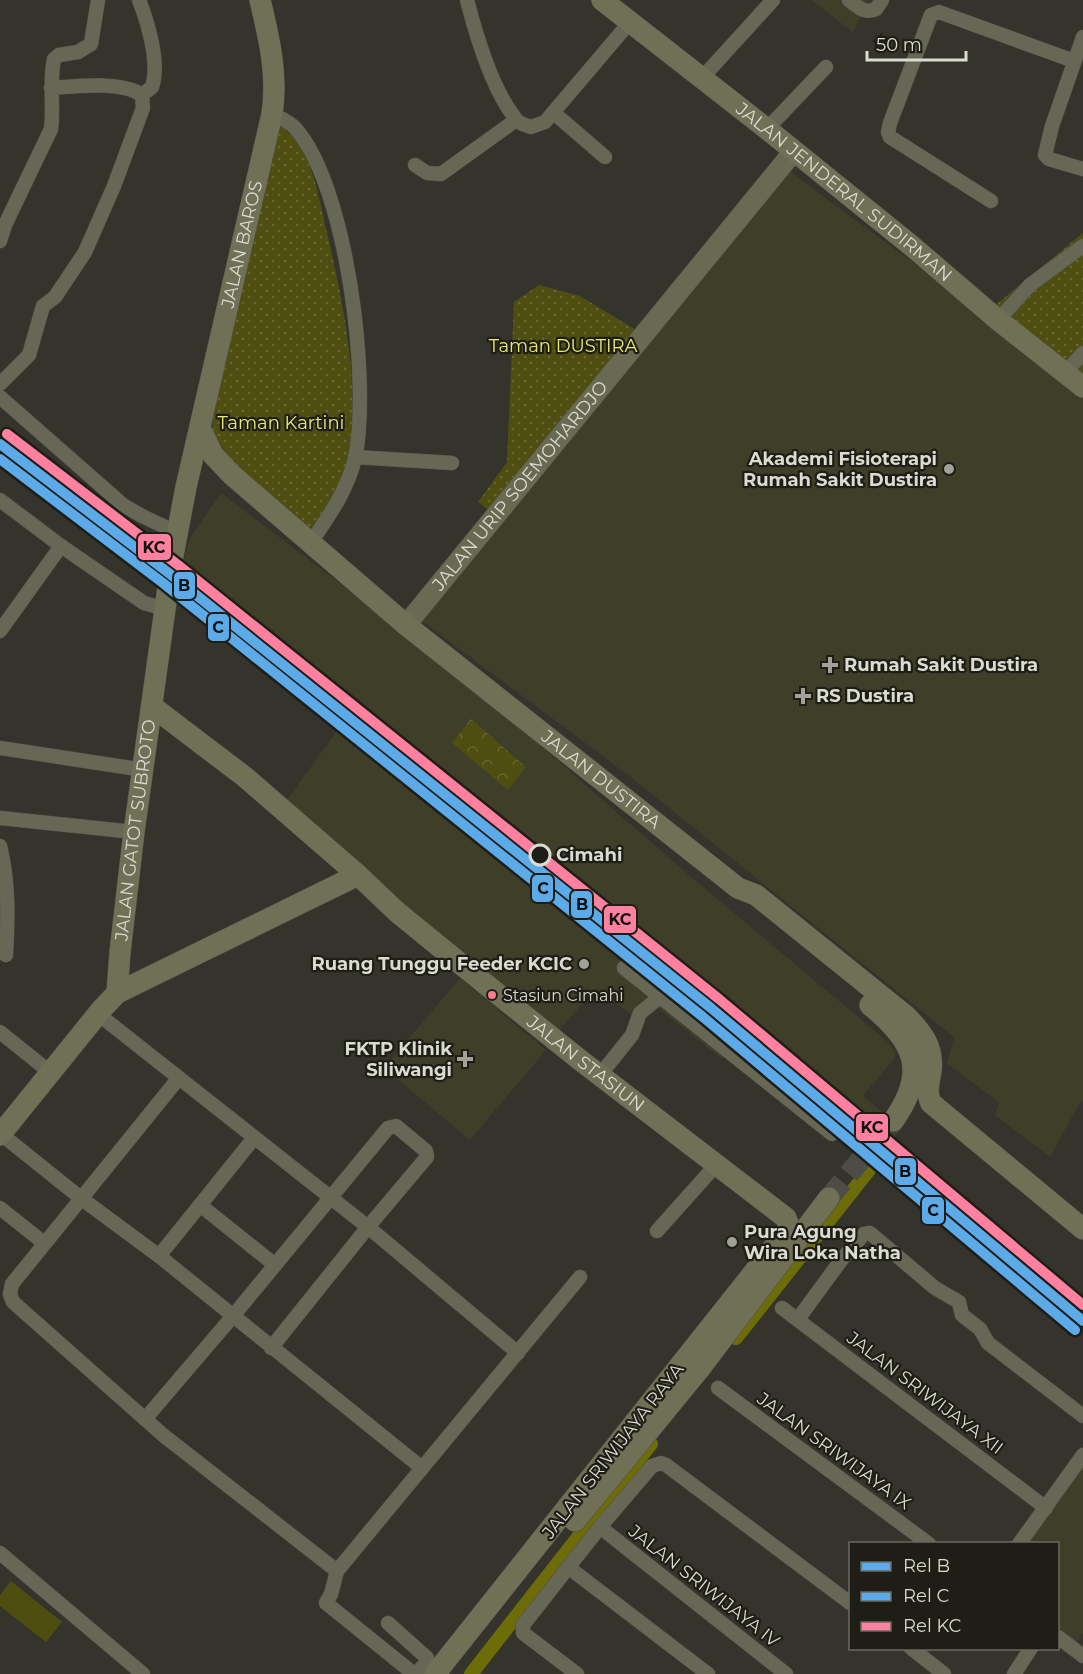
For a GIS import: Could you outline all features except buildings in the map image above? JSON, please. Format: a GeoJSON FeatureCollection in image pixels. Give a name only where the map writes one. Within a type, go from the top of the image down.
{"type":"FeatureCollection","features":[{"type":"Feature","properties":{"kind":"main road","name":"JALAN BAROS"},"geometry":{"type":"LineString","coordinates":[[186,487],[272,114],[275,94],[272,51],[260,0]]}},
{"type":"Feature","properties":{"kind":"main road","name":"JALAN JENDERAL SUDIRMAN"},"geometry":{"type":"LineString","coordinates":[[602,0],[767,129],[913,247],[998,320],[1083,387]]}},
{"type":"Feature","properties":{"kind":"main road","name":"JALAN URIP SOEMOHARDJO"},"geometry":{"type":"LineString","coordinates":[[406,625],[794,151]]}},
{"type":"Feature","properties":{"kind":"main road","name":"JALAN DUSTIRA"},"geometry":{"type":"LineString","coordinates":[[201,428],[213,455],[232,475],[406,625],[738,888],[756,895],[906,1016],[919,1029],[930,1049],[928,1098],[936,1108],[1083,1229]]}},
{"type":"Feature","properties":{"kind":"main road"},"geometry":{"type":"LineString","coordinates":[[186,487],[193,480],[205,475],[232,475]]}},
{"type":"Feature","properties":{"kind":"main road","name":"JALAN GATOT SUBROTO"},"geometry":{"type":"LineString","coordinates":[[117,993],[134,832],[165,609],[186,487]]}},
{"type":"Feature","properties":{"kind":"main road","name":"JALAN STASIUN"},"geometry":{"type":"LineString","coordinates":[[153,707],[245,777],[397,912],[600,1075],[786,1218],[789,1226]]}},
{"type":"Feature","properties":{"kind":"main road"},"geometry":{"type":"LineString","coordinates":[[1,1135],[117,993],[358,875]]}},
{"type":"Feature","properties":{"kind":"main road"},"geometry":{"type":"LineString","coordinates":[[738,888],[749,904],[889,1021],[900,1033],[909,1048],[914,1069],[911,1089],[904,1106],[893,1121]]}},
{"type":"Feature","properties":{"kind":"main road"},"geometry":{"type":"LineString","coordinates":[[120,952],[127,969],[137,976],[150,978]]}},
{"type":"Feature","properties":{"kind":"main road","name":"JALAN SRIWIJAYA RAYA"},"geometry":{"type":"LineString","coordinates":[[453,1674],[701,1367],[829,1198]]}},
{"type":"Feature","properties":{"kind":"main road","name":"JALAN SRIWIJAYA RAYA"},"geometry":{"type":"LineString","coordinates":[[435,1674],[779,1242],[789,1226]]}},
{"type":"Feature","properties":{"kind":"street"},"geometry":{"type":"LineString","coordinates":[[0,241],[5,225],[51,129],[53,112],[51,88],[55,56],[78,52],[91,44],[98,0]]}},
{"type":"Feature","properties":{"kind":"street"},"geometry":{"type":"LineString","coordinates":[[139,0],[150,33],[154,74],[152,87],[142,95]]}},
{"type":"Feature","properties":{"kind":"street"},"geometry":{"type":"LineString","coordinates":[[467,0],[475,32],[498,88],[516,120],[531,127],[545,122],[554,113],[630,22]]}},
{"type":"Feature","properties":{"kind":"street"},"geometry":{"type":"LineString","coordinates":[[702,78],[773,0]]}},
{"type":"Feature","properties":{"kind":"street"},"geometry":{"type":"LineString","coordinates":[[849,0],[867,12],[876,9],[882,0]]}},
{"type":"Feature","properties":{"kind":"street"},"geometry":{"type":"LineString","coordinates":[[991,201],[890,137],[888,132],[931,15],[939,12],[1074,62]]}},
{"type":"Feature","properties":{"kind":"street"},"geometry":{"type":"LineString","coordinates":[[1083,37],[1052,126],[1045,155],[1049,159],[1083,169]]}},
{"type":"Feature","properties":{"kind":"street"},"geometry":{"type":"LineString","coordinates":[[767,129],[826,67]]}},
{"type":"Feature","properties":{"kind":"street"},"geometry":{"type":"LineString","coordinates":[[51,88],[92,85],[136,91],[142,95]]}},
{"type":"Feature","properties":{"kind":"street"},"geometry":{"type":"LineString","coordinates":[[0,384],[29,355],[43,306],[55,297],[85,252],[114,186],[143,108],[142,95]]}},
{"type":"Feature","properties":{"kind":"street"},"geometry":{"type":"LineString","coordinates":[[554,113],[605,157]]}},
{"type":"Feature","properties":{"kind":"street"},"geometry":{"type":"LineString","coordinates":[[272,114],[295,128],[320,172],[336,219],[354,305],[359,358],[359,415],[355,457],[345,487],[330,515],[311,542]]}},
{"type":"Feature","properties":{"kind":"street"},"geometry":{"type":"LineString","coordinates":[[416,165],[427,173],[441,174],[516,120]]}},
{"type":"Feature","properties":{"kind":"street"},"geometry":{"type":"LineString","coordinates":[[998,320],[1030,285],[1083,246]]}},
{"type":"Feature","properties":{"kind":"street"},"geometry":{"type":"LineString","coordinates":[[1065,373],[1083,353]]}},
{"type":"Feature","properties":{"kind":"street"},"geometry":{"type":"LineString","coordinates":[[0,397],[123,505],[178,533]]}},
{"type":"Feature","properties":{"kind":"street"},"geometry":{"type":"LineString","coordinates":[[355,457],[452,463]]}},
{"type":"Feature","properties":{"kind":"street"},"geometry":{"type":"LineString","coordinates":[[0,500],[61,546],[144,603],[165,609]]}},
{"type":"Feature","properties":{"kind":"street"},"geometry":{"type":"LineString","coordinates":[[0,631],[61,546]]}},
{"type":"Feature","properties":{"kind":"street"},"geometry":{"type":"LineString","coordinates":[[0,748],[144,770]]}},
{"type":"Feature","properties":{"kind":"street"},"geometry":{"type":"LineString","coordinates":[[0,818],[134,832]]}},
{"type":"Feature","properties":{"kind":"street"},"geometry":{"type":"LineString","coordinates":[[0,846],[9,899],[6,955]]}},
{"type":"Feature","properties":{"kind":"street"},"geometry":{"type":"LineString","coordinates":[[624,968],[832,1134]]}},
{"type":"Feature","properties":{"kind":"street"},"geometry":{"type":"LineString","coordinates":[[600,1075],[632,1035],[640,1013],[660,997]]}},
{"type":"Feature","properties":{"kind":"street"},"geometry":{"type":"LineString","coordinates":[[98,1014],[330,1196],[518,1353]]}},
{"type":"Feature","properties":{"kind":"street"},"geometry":{"type":"LineString","coordinates":[[0,1032],[51,1072]]}},
{"type":"Feature","properties":{"kind":"street"},"geometry":{"type":"LineString","coordinates":[[178,1079],[44,1243],[12,1284],[10,1294],[13,1302],[145,1419],[337,1571]]}},
{"type":"Feature","properties":{"kind":"street"},"geometry":{"type":"LineString","coordinates":[[145,1419],[388,1128],[396,1126],[426,1151],[428,1157],[368,1227],[271,1348]]}},
{"type":"Feature","properties":{"kind":"street"},"geometry":{"type":"LineString","coordinates":[[1,1135],[159,1256],[422,1468]]}},
{"type":"Feature","properties":{"kind":"street"},"geometry":{"type":"LineString","coordinates":[[159,1256],[254,1138]]}},
{"type":"Feature","properties":{"kind":"street"},"geometry":{"type":"LineString","coordinates":[[657,1230],[716,1165]]}},
{"type":"Feature","properties":{"kind":"street"},"geometry":{"type":"LineString","coordinates":[[200,1205],[275,1264]]}},
{"type":"Feature","properties":{"kind":"street"},"geometry":{"type":"LineString","coordinates":[[0,1208],[44,1243]]}},
{"type":"Feature","properties":{"kind":"street"},"geometry":{"type":"LineString","coordinates":[[798,1319],[842,1259],[864,1233],[870,1233],[934,1288],[959,1302],[962,1315],[980,1329],[985,1340],[1083,1416]]}},
{"type":"Feature","properties":{"kind":"street"},"geometry":{"type":"LineString","coordinates":[[388,1623],[427,1658],[426,1663],[415,1674],[326,1603],[331,1594],[337,1571],[580,1277]]}},
{"type":"Feature","properties":{"kind":"street","name":"JALAN SRIWIJAYA XII"},"geometry":{"type":"LineString","coordinates":[[782,1308],[1046,1508]]}},
{"type":"Feature","properties":{"kind":"street","name":"JALAN SRIWIJAYA IX"},"geometry":{"type":"LineString","coordinates":[[718,1388],[926,1542]]}},
{"type":"Feature","properties":{"kind":"street"},"geometry":{"type":"LineString","coordinates":[[1020,1542],[1083,1455]]}},
{"type":"Feature","properties":{"kind":"street"},"geometry":{"type":"LineString","coordinates":[[577,1674],[523,1633],[523,1625],[600,1527],[652,1466],[661,1463],[849,1602]]}},
{"type":"Feature","properties":{"kind":"street","name":"JALAN SRIWIJAYA IV"},"geometry":{"type":"LineString","coordinates":[[600,1527],[786,1674]]}},
{"type":"Feature","properties":{"kind":"street"},"geometry":{"type":"LineString","coordinates":[[0,1553],[139,1673]]}},
{"type":"Feature","properties":{"kind":"street"},"geometry":{"type":"LineString","coordinates":[[568,1567],[708,1674]]}},
{"type":"Feature","properties":{"kind":"street"},"geometry":{"type":"LineString","coordinates":[[1059,1638],[1083,1656]]}},
{"type":"Feature","properties":{"kind":"street"},"geometry":{"type":"LineString","coordinates":[[914,1650],[945,1674]]}},
{"type":"Feature","properties":{"kind":"street"},"geometry":{"type":"LineString","coordinates":[[1014,1674],[1030,1650]]}},
{"type":"Feature","properties":{"kind":"shaded area"},"geometry":{"type":"Polygon","coordinates":[[[811,0],[869,0],[853,32],[811,0]]]}},
{"type":"Feature","properties":{"kind":"shaded area","name":"RS Dustira"},"geometry":{"type":"Polygon","coordinates":[[[784,167],[1083,389],[1083,1101],[1050,1157],[995,1115],[999,1102],[947,1064],[954,1037],[628,775],[417,617],[784,167]]]}},
{"type":"Feature","properties":{"kind":"shaded area"},"geometry":{"type":"Polygon","coordinates":[[[221,493],[355,595],[534,740],[690,876],[889,1043],[895,1052],[895,1058],[863,1096],[900,1127],[893,1139],[983,1225],[968,1243],[730,1050],[722,1059],[647,999],[632,1015],[596,988],[557,1033],[378,883],[286,801],[337,731],[93,531],[116,506],[183,561],[190,538],[221,493]]]}},
{"type":"Feature","properties":{"kind":"shaded area","name":"FKTP Klinik Siliwangi"},"geometry":{"type":"Polygon","coordinates":[[[460,978],[546,1050],[470,1140],[384,1068],[460,978]]]}},
{"type":"Feature","properties":{"kind":"shaded area"},"geometry":{"type":"Polygon","coordinates":[[[1083,1467],[1083,1633],[1076,1643],[1059,1631],[1059,1542],[1027,1542],[1083,1467]]]}},
{"type":"Feature","properties":{"kind":"green space","name":"Taman Kartini"},"geometry":{"type":"Polygon","coordinates":[[[277,122],[299,145],[316,185],[339,286],[351,375],[351,435],[347,464],[332,500],[309,530],[214,448],[212,419],[277,122]]]}},
{"type":"Feature","properties":{"kind":"green space"},"geometry":{"type":"Polygon","coordinates":[[[1083,233],[1083,382],[992,308],[1083,233]]]}},
{"type":"Feature","properties":{"kind":"green space","name":"Taman DUSTIRA"},"geometry":{"type":"Polygon","coordinates":[[[539,285],[580,296],[639,332],[493,513],[478,502],[507,462],[514,302],[539,285]]]}},
{"type":"Feature","properties":{"kind":"green space"},"geometry":{"type":"Polygon","coordinates":[[[471,719],[526,767],[508,790],[452,743],[471,719]]]}},
{"type":"Feature","properties":{"kind":"green space"},"geometry":{"type":"Polygon","coordinates":[[[11,1581],[62,1622],[46,1642],[0,1606],[0,1595],[11,1581]]]}},
{"type":"Feature","properties":{"kind":"waterway"},"geometry":{"type":"LineString","coordinates":[[736,1338],[869,1170]]}},
{"type":"Feature","properties":{"kind":"waterway"},"geometry":{"type":"LineString","coordinates":[[471,1674],[651,1444]]}},
{"type":"Feature","properties":{"kind":"tunnel"},"geometry":{"type":"LineString","coordinates":[[829,1198],[893,1121]]}},
{"type":"Feature","properties":{"kind":"rail line","name":"KC"},"geometry":{"type":"LineString","coordinates":[[7,434],[178,565],[719,999],[1083,1305]]}},
{"type":"Feature","properties":{"kind":"rail line","name":"B"},"geometry":{"type":"LineString","coordinates":[[0,444],[170,574],[711,1008],[1083,1321]]}},
{"type":"Feature","properties":{"kind":"rail line","name":"C"},"geometry":{"type":"LineString","coordinates":[[0,459],[163,583],[703,1017],[1075,1330]]}},
{"type":"Feature","properties":{"kind":"place","name":"Akademi Fisioterapi Rumah Sakit Dustira"},"geometry":{"type":"Point","coordinates":[949,469]}},
{"type":"Feature","properties":{"kind":"place","name":"Rumah Sakit Dustira"},"geometry":{"type":"Point","coordinates":[830,665]}},
{"type":"Feature","properties":{"kind":"place","name":"RS Dustira"},"geometry":{"type":"Point","coordinates":[803,696]}},
{"type":"Feature","properties":{"kind":"place","name":"Cimahi"},"geometry":{"type":"Point","coordinates":[540,855]}},
{"type":"Feature","properties":{"kind":"place","name":"Ruang Tunggu Feeder KCIC"},"geometry":{"type":"Point","coordinates":[584,964]}},
{"type":"Feature","properties":{"kind":"place","name":"Stasiun Cimahi"},"geometry":{"type":"Point","coordinates":[492,995]}},
{"type":"Feature","properties":{"kind":"place","name":"FKTP Klinik Siliwangi"},"geometry":{"type":"Point","coordinates":[465,1059]}},
{"type":"Feature","properties":{"kind":"place","name":"Pura Agung Wira Loka Natha"},"geometry":{"type":"Point","coordinates":[732,1242]}}]}
